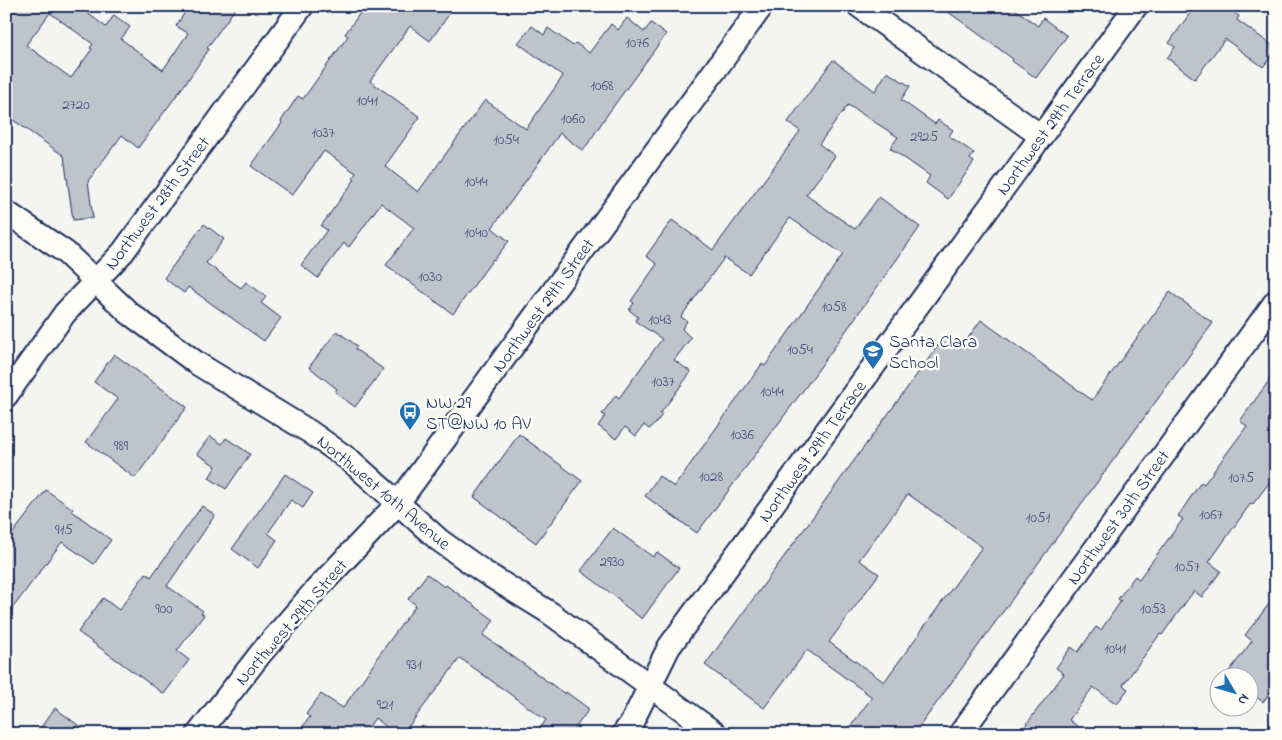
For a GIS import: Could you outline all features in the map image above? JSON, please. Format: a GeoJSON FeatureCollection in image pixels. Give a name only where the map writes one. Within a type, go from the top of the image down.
{"type":"FeatureCollection","features":[{"type":"Feature","properties":{"kind":"street","name":"Northwest 28th Street"},"geometry":{"type":"LineString","coordinates":[[6,396],[66,314],[123,252],[302,6]]}},
{"type":"Feature","properties":{"kind":"street","name":"Northwest 29th Street"},"geometry":{"type":"LineString","coordinates":[[198,734],[267,645],[398,503],[762,6]]}},
{"type":"Feature","properties":{"kind":"street"},"geometry":{"type":"LineString","coordinates":[[859,6],[1041,136]]}},
{"type":"Feature","properties":{"kind":"street","name":"Northwest 29th Terrace"},"geometry":{"type":"LineString","coordinates":[[623,734],[632,722],[669,647],[1136,6]]}},
{"type":"Feature","properties":{"kind":"street","name":"Northwest 10th Avenue"},"geometry":{"type":"LineString","coordinates":[[6,212],[65,252],[129,313],[198,364],[310,432],[351,461],[439,540],[484,572],[550,613],[716,734]]}},
{"type":"Feature","properties":{"kind":"street","name":"Northwest 30th Street"},"geometry":{"type":"LineString","coordinates":[[960,734],[1274,306]]}},
{"type":"Feature","properties":{"kind":"building"},"geometry":{"type":"Polygon","coordinates":[[[6,6],[78,6],[106,27],[114,15],[130,27],[121,39],[163,70],[188,33],[176,26],[189,6],[237,6],[207,48],[209,49],[190,77],[138,148],[122,135],[88,181],[93,218],[73,220],[64,156],[6,115],[6,6]],[[50,13],[26,45],[71,78],[92,49],[90,48],[93,44],[50,13]]]}},
{"type":"Feature","properties":{"kind":"building"},"geometry":{"type":"Polygon","coordinates":[[[365,6],[455,6],[430,41],[410,26],[370,81],[420,117],[385,166],[418,192],[485,100],[526,129],[563,76],[518,43],[532,26],[544,35],[548,28],[573,46],[576,43],[589,53],[611,24],[618,30],[627,18],[644,32],[651,23],[666,34],[583,151],[560,133],[492,228],[509,241],[493,259],[453,314],[386,265],[414,228],[381,203],[349,247],[344,243],[318,278],[301,265],[327,230],[321,226],[355,179],[353,177],[356,173],[324,151],[292,195],[251,166],[282,123],[281,121],[298,96],[303,99],[348,36],[345,34],[365,6]]]}},
{"type":"Feature","properties":{"kind":"building"},"geometry":{"type":"Polygon","coordinates":[[[940,6],[1011,6],[1038,26],[1043,18],[1067,36],[1036,78],[940,6]]]}},
{"type":"Feature","properties":{"kind":"building"},"geometry":{"type":"Polygon","coordinates":[[[1195,6],[1225,6],[1239,16],[1237,20],[1276,48],[1276,50],[1263,67],[1225,39],[1195,79],[1167,58],[1175,47],[1169,43],[1195,6]]]}},
{"type":"Feature","properties":{"kind":"building"},"geometry":{"type":"Polygon","coordinates":[[[833,60],[875,91],[887,72],[910,86],[901,100],[935,124],[938,120],[953,130],[949,136],[974,153],[970,159],[974,162],[948,199],[926,183],[930,176],[890,148],[898,137],[848,105],[819,144],[835,156],[806,195],[855,229],[879,197],[920,227],[813,377],[697,533],[645,496],[659,476],[674,487],[762,364],[765,366],[843,254],[790,218],[749,274],[724,258],[681,317],[687,321],[682,329],[691,338],[674,360],[691,372],[660,414],[662,415],[655,424],[649,429],[644,425],[636,436],[625,427],[616,439],[598,426],[605,416],[602,414],[616,395],[619,398],[662,339],[635,321],[638,317],[629,310],[634,303],[631,301],[657,264],[646,256],[672,220],[713,250],[800,131],[788,122],[833,60]]]}},
{"type":"Feature","properties":{"kind":"building"},"geometry":{"type":"Polygon","coordinates":[[[204,224],[224,239],[206,263],[241,288],[246,282],[256,289],[266,297],[261,303],[281,318],[264,341],[188,287],[184,293],[164,278],[204,224]]]}},
{"type":"Feature","properties":{"kind":"building"},"geometry":{"type":"Polygon","coordinates":[[[1170,292],[1213,323],[914,734],[845,734],[872,697],[807,650],[764,708],[705,665],[945,336],[961,348],[981,320],[1092,400],[1170,292]],[[908,494],[859,560],[879,574],[829,642],[884,682],[982,547],[908,494]]]}},
{"type":"Feature","properties":{"kind":"building"},"geometry":{"type":"Polygon","coordinates":[[[337,331],[357,346],[355,349],[383,369],[355,407],[335,392],[337,389],[309,367],[337,331]]]}},
{"type":"Feature","properties":{"kind":"building"},"geometry":{"type":"Polygon","coordinates":[[[114,354],[187,407],[135,478],[86,442],[118,399],[94,382],[114,354]]]}},
{"type":"Feature","properties":{"kind":"building"},"geometry":{"type":"Polygon","coordinates":[[[1276,371],[1276,474],[1253,504],[1251,503],[1209,562],[1221,571],[1202,597],[1194,591],[1162,635],[1160,634],[1123,685],[1128,689],[1117,704],[1093,687],[1069,720],[1088,734],[1035,734],[1025,726],[1064,674],[1056,668],[1071,647],[1078,652],[1096,627],[1101,630],[1121,601],[1118,599],[1135,576],[1139,579],[1183,519],[1178,516],[1201,482],[1204,484],[1247,426],[1240,421],[1276,371]]]}},
{"type":"Feature","properties":{"kind":"building"},"geometry":{"type":"Polygon","coordinates":[[[519,434],[582,481],[536,543],[474,497],[519,434]]]}},
{"type":"Feature","properties":{"kind":"building"},"geometry":{"type":"Polygon","coordinates":[[[210,436],[222,444],[226,438],[250,454],[226,489],[209,478],[216,466],[197,454],[210,436]]]}},
{"type":"Feature","properties":{"kind":"building"},"geometry":{"type":"Polygon","coordinates":[[[285,474],[313,493],[303,508],[291,500],[268,533],[277,540],[258,568],[232,549],[285,474]]]}},
{"type":"Feature","properties":{"kind":"building"},"geometry":{"type":"Polygon","coordinates":[[[46,490],[111,540],[94,564],[62,542],[6,617],[6,542],[46,490]]]}},
{"type":"Feature","properties":{"kind":"building"},"geometry":{"type":"Polygon","coordinates":[[[202,506],[215,515],[167,586],[203,611],[201,613],[204,615],[177,651],[189,660],[164,694],[78,632],[103,598],[119,610],[146,573],[151,577],[202,506]]]}},
{"type":"Feature","properties":{"kind":"building"},"geometry":{"type":"Polygon","coordinates":[[[613,528],[653,557],[657,552],[679,568],[642,619],[581,571],[613,528]]]}},
{"type":"Feature","properties":{"kind":"building"},"geometry":{"type":"Polygon","coordinates":[[[427,574],[444,587],[446,585],[494,620],[483,635],[589,709],[571,734],[536,734],[546,720],[460,658],[403,734],[396,734],[375,718],[364,734],[297,734],[310,717],[306,714],[321,694],[343,708],[416,605],[408,599],[427,574]]]}},
{"type":"Feature","properties":{"kind":"building"},"geometry":{"type":"Polygon","coordinates":[[[1276,595],[1276,684],[1263,702],[1260,700],[1260,668],[1232,668],[1252,641],[1245,635],[1276,595]]]}},
{"type":"Feature","properties":{"kind":"building"},"geometry":{"type":"Polygon","coordinates":[[[55,708],[90,734],[36,734],[55,708]]]}},
{"type":"Feature","properties":{"kind":"place","name":"Santa Clara School"},"geometry":{"type":"Point","coordinates":[873,370]}},
{"type":"Feature","properties":{"kind":"place","name":"NW 29 ST@NW 10 AV"},"geometry":{"type":"Point","coordinates":[410,431]}}]}
